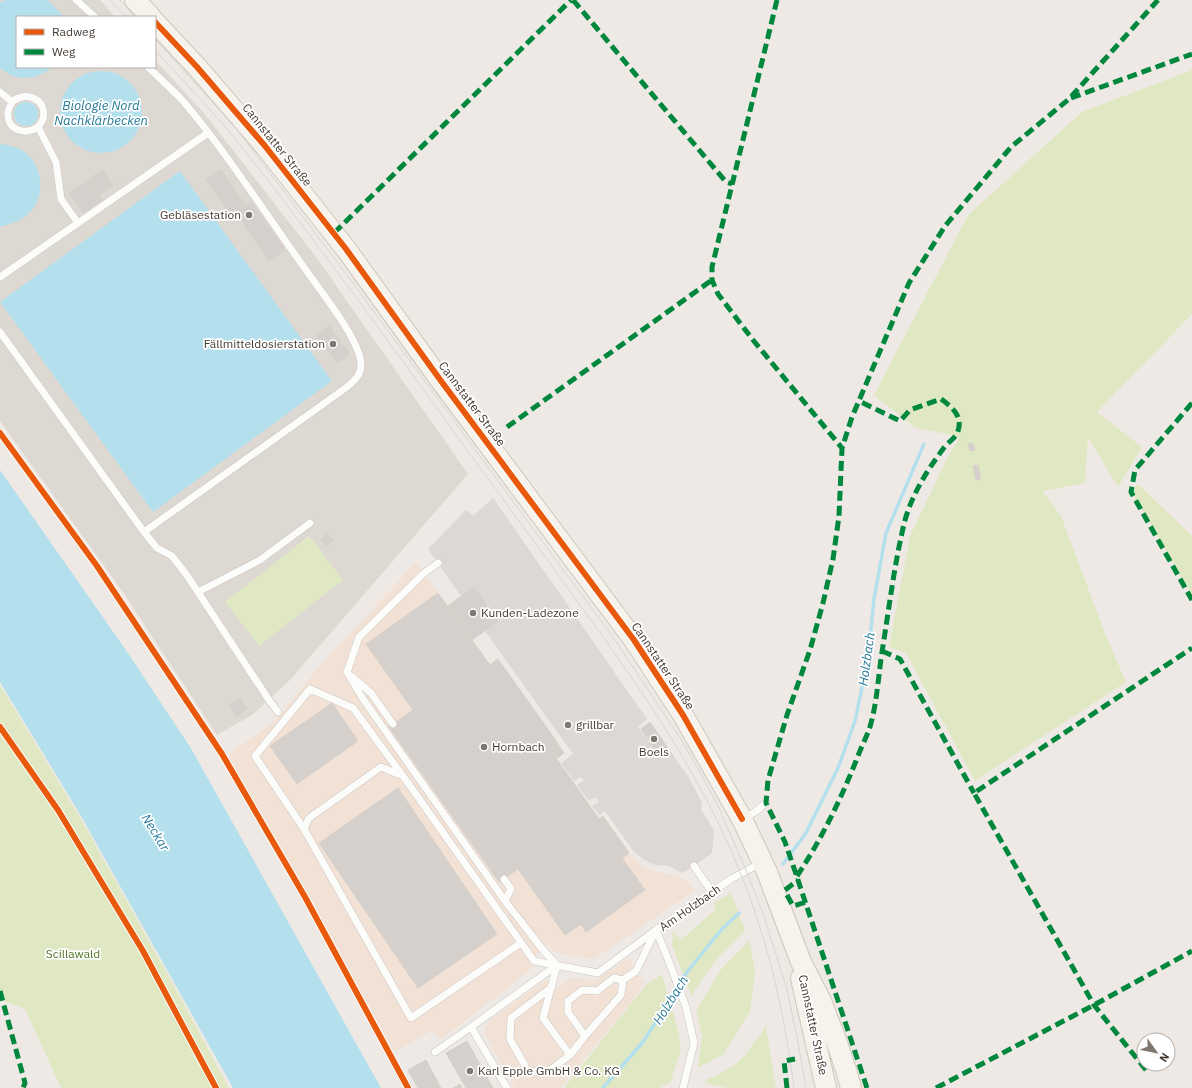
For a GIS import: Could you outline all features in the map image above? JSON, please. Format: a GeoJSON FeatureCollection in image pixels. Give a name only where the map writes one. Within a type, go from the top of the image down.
{"type":"FeatureCollection","features":[{"type":"Feature","properties":{"kind":"main road"},"geometry":{"type":"LineString","coordinates":[[135,0],[150,16]]}},
{"type":"Feature","properties":{"kind":"main road","name":"Cannstatter Straße"},"geometry":{"type":"LineString","coordinates":[[156,23],[197,67],[266,146],[346,249],[440,381],[634,640],[683,715],[742,820],[763,862],[781,905],[801,962],[821,1001],[848,1073],[837,1086]]}},
{"type":"Feature","properties":{"kind":"lane"},"geometry":{"type":"LineString","coordinates":[[76,0],[94,16]]}},
{"type":"Feature","properties":{"kind":"lane"},"geometry":{"type":"LineString","coordinates":[[144,532],[347,387],[357,378],[362,365],[358,348],[341,320],[254,195],[182,100],[149,68]]}},
{"type":"Feature","properties":{"kind":"lane"},"geometry":{"type":"LineString","coordinates":[[0,92],[12,102]]}},
{"type":"Feature","properties":{"kind":"lane"},"geometry":{"type":"LineString","coordinates":[[24,96],[32,97],[38,101],[43,108],[43,118],[38,127],[33,130],[22,132],[13,127],[9,120],[8,111],[12,102],[24,96]]}},
{"type":"Feature","properties":{"kind":"lane"},"geometry":{"type":"LineString","coordinates":[[38,127],[56,162],[61,199],[78,223]]}},
{"type":"Feature","properties":{"kind":"lane"},"geometry":{"type":"LineString","coordinates":[[0,277],[208,133]]}},
{"type":"Feature","properties":{"kind":"lane"},"geometry":{"type":"LineString","coordinates":[[0,332],[144,532],[157,548],[172,556],[198,592],[278,712]]}},
{"type":"Feature","properties":{"kind":"lane"},"geometry":{"type":"LineString","coordinates":[[198,592],[260,560],[310,523]]}},
{"type":"Feature","properties":{"kind":"lane"},"geometry":{"type":"LineString","coordinates":[[438,563],[424,573],[359,637],[347,672],[363,699],[505,900],[543,950],[557,965]]}},
{"type":"Feature","properties":{"kind":"lane"},"geometry":{"type":"LineString","coordinates":[[347,672],[371,693],[393,724]]}},
{"type":"Feature","properties":{"kind":"lane"},"geometry":{"type":"LineString","coordinates":[[520,943],[411,1018],[304,829],[255,756],[310,689],[353,708],[534,961],[598,973],[656,930]]}},
{"type":"Feature","properties":{"kind":"lane"},"geometry":{"type":"LineString","coordinates":[[304,829],[309,818],[381,767],[403,776]]}},
{"type":"Feature","properties":{"kind":"lane"},"geometry":{"type":"LineString","coordinates":[[742,820],[766,803]]}},
{"type":"Feature","properties":{"kind":"lane","name":"Am Holzbach"},"geometry":{"type":"LineString","coordinates":[[683,1088],[694,1043],[686,1007],[656,930],[741,873],[763,862]]}},
{"type":"Feature","properties":{"kind":"lane"},"geometry":{"type":"LineString","coordinates":[[694,866],[712,892]]}},
{"type":"Feature","properties":{"kind":"lane"},"geometry":{"type":"LineString","coordinates":[[504,879],[511,889],[505,900]]}},
{"type":"Feature","properties":{"kind":"lane"},"geometry":{"type":"LineString","coordinates":[[585,1036],[568,1012],[568,1001],[582,990],[597,991],[614,978],[623,980],[636,971],[656,930]]}},
{"type":"Feature","properties":{"kind":"lane"},"geometry":{"type":"LineString","coordinates":[[557,965],[543,1018],[570,1055]]}},
{"type":"Feature","properties":{"kind":"lane"},"geometry":{"type":"LineString","coordinates":[[435,1052],[557,965]]}},
{"type":"Feature","properties":{"kind":"lane"},"geometry":{"type":"LineString","coordinates":[[552,987],[511,1018],[510,1039],[528,1072],[546,1073],[570,1055],[621,995],[623,980]]}},
{"type":"Feature","properties":{"kind":"lane"},"geometry":{"type":"LineString","coordinates":[[471,1027],[507,1088]]}},
{"type":"Feature","properties":{"kind":"shaded area"},"geometry":{"type":"Polygon","coordinates":[[[0,0],[100,0],[114,16],[16,16],[16,68],[156,68],[156,61],[204,113],[316,257],[468,474],[290,680],[252,715],[217,735],[123,592],[0,421],[0,0]]]}},
{"type":"Feature","properties":{"kind":"shaded area"},"geometry":{"type":"Polygon","coordinates":[[[493,498],[647,719],[638,727],[659,756],[669,749],[689,778],[702,803],[701,810],[714,830],[712,853],[682,873],[669,866],[655,865],[643,859],[634,852],[605,811],[599,815],[592,806],[599,802],[595,797],[589,801],[577,785],[584,780],[581,777],[574,781],[561,763],[573,754],[485,631],[479,635],[455,600],[461,596],[428,549],[466,510],[473,516],[493,498]]]}},
{"type":"Feature","properties":{"kind":"shaded area"},"geometry":{"type":"Polygon","coordinates":[[[416,562],[490,665],[498,659],[559,745],[551,751],[599,819],[603,816],[629,853],[639,864],[649,870],[678,877],[688,882],[694,891],[594,959],[554,952],[548,945],[537,954],[533,968],[440,1040],[433,1030],[394,1052],[229,761],[230,753],[273,723],[318,668],[416,562]]]}},
{"type":"Feature","properties":{"kind":"shaded area"},"geometry":{"type":"Polygon","coordinates":[[[628,958],[644,983],[630,1004],[560,1088],[515,1088],[484,1033],[488,1021],[546,980],[554,990],[571,978],[596,980],[628,958]]]}},
{"type":"Feature","properties":{"kind":"green space"},"geometry":{"type":"Polygon","coordinates":[[[1192,70],[1192,314],[1097,412],[1142,447],[1118,487],[1088,437],[1085,483],[1043,491],[1061,516],[1104,631],[1126,682],[975,781],[906,653],[889,647],[910,536],[947,459],[960,437],[914,427],[874,395],[968,215],[1082,112],[1192,70]]]}},
{"type":"Feature","properties":{"kind":"green space"},"geometry":{"type":"Polygon","coordinates":[[[1138,484],[1192,536],[1192,594],[1131,492],[1138,484]]]}},
{"type":"Feature","properties":{"kind":"green space"},"geometry":{"type":"Polygon","coordinates":[[[309,536],[343,580],[259,646],[225,602],[309,536]]]}},
{"type":"Feature","properties":{"kind":"green space","name":"Scillawald"},"geometry":{"type":"Polygon","coordinates":[[[0,685],[81,819],[229,1088],[61,1088],[25,1009],[1,1000],[0,685]]]}},
{"type":"Feature","properties":{"kind":"green space"},"geometry":{"type":"Polygon","coordinates":[[[731,893],[745,930],[718,957],[691,996],[672,945],[673,931],[681,940],[716,909],[714,903],[731,893]]]}},
{"type":"Feature","properties":{"kind":"green space"},"geometry":{"type":"Polygon","coordinates":[[[750,940],[755,974],[750,1011],[724,1054],[698,1068],[702,1035],[696,1011],[722,968],[750,940]]]}},
{"type":"Feature","properties":{"kind":"green space"},"geometry":{"type":"Polygon","coordinates":[[[662,974],[679,1034],[681,1049],[670,1083],[659,1088],[564,1088],[646,985],[662,974]]]}},
{"type":"Feature","properties":{"kind":"green space"},"geometry":{"type":"Polygon","coordinates":[[[766,1027],[776,1088],[727,1088],[706,1083],[705,1080],[718,1075],[737,1063],[745,1055],[766,1027]]]}},
{"type":"Feature","properties":{"kind":"water","name":"Biologie Nord Nachklärbecken"},"geometry":{"type":"Polygon","coordinates":[[[5,0],[46,0],[51,3],[63,16],[16,16],[16,68],[51,68],[40,75],[20,78],[7,73],[0,68],[0,3],[5,0]]]}},
{"type":"Feature","properties":{"kind":"water","name":"Biologie Nord Nachklärbecken"},"geometry":{"type":"Polygon","coordinates":[[[101,71],[117,74],[130,83],[139,96],[142,112],[139,128],[130,141],[117,150],[101,153],[85,150],[72,141],[63,128],[60,112],[63,96],[72,83],[85,74],[101,71]]]}},
{"type":"Feature","properties":{"kind":"water"},"geometry":{"type":"Polygon","coordinates":[[[26,102],[31,103],[37,109],[37,119],[31,125],[26,126],[21,125],[15,119],[14,114],[15,109],[21,103],[26,102]]]}},
{"type":"Feature","properties":{"kind":"water"},"geometry":{"type":"Polygon","coordinates":[[[0,144],[20,149],[26,153],[36,166],[40,182],[38,199],[29,213],[20,220],[2,226],[0,226],[0,144]]]}},
{"type":"Feature","properties":{"kind":"water"},"geometry":{"type":"Polygon","coordinates":[[[180,171],[332,381],[153,512],[0,302],[180,171]]]}},
{"type":"Feature","properties":{"kind":"water","name":"Neckar"},"geometry":{"type":"Polygon","coordinates":[[[0,470],[128,653],[192,750],[381,1088],[233,1088],[81,816],[0,682],[0,470]]]}},
{"type":"Feature","properties":{"kind":"building","name":"Gebläsestation"},"geometry":{"type":"Polygon","coordinates":[[[220,169],[246,206],[251,202],[285,250],[269,261],[236,213],[232,216],[206,180],[220,169]]]}},
{"type":"Feature","properties":{"kind":"building"},"geometry":{"type":"Polygon","coordinates":[[[102,170],[113,185],[99,196],[88,180],[102,170]]]}},
{"type":"Feature","properties":{"kind":"building"},"geometry":{"type":"Polygon","coordinates":[[[88,180],[102,200],[83,213],[69,193],[88,180]]]}},
{"type":"Feature","properties":{"kind":"building","name":"Fällmitteldosierstation"},"geometry":{"type":"Polygon","coordinates":[[[329,326],[350,354],[337,363],[316,335],[329,326]]]}},
{"type":"Feature","properties":{"kind":"building"},"geometry":{"type":"Polygon","coordinates":[[[973,443],[975,450],[970,451],[968,444],[973,443]]]}},
{"type":"Feature","properties":{"kind":"building"},"geometry":{"type":"Polygon","coordinates":[[[978,465],[981,479],[976,480],[973,466],[978,465]]]}},
{"type":"Feature","properties":{"kind":"building"},"geometry":{"type":"Polygon","coordinates":[[[327,534],[333,540],[326,546],[321,540],[327,534]]]}},
{"type":"Feature","properties":{"kind":"building","name":"Kunden-Ladezone"},"geometry":{"type":"Polygon","coordinates":[[[474,587],[498,621],[472,640],[448,606],[474,587]]]}},
{"type":"Feature","properties":{"kind":"building","name":"Hornbach"},"geometry":{"type":"Polygon","coordinates":[[[438,593],[490,665],[498,659],[559,745],[551,751],[599,819],[603,816],[629,853],[622,858],[645,890],[586,932],[581,924],[565,935],[518,869],[499,882],[389,727],[413,710],[366,644],[438,593]]]}},
{"type":"Feature","properties":{"kind":"building"},"geometry":{"type":"Polygon","coordinates":[[[240,698],[247,709],[237,716],[230,705],[240,698]]]}},
{"type":"Feature","properties":{"kind":"building"},"geometry":{"type":"Polygon","coordinates":[[[332,703],[358,741],[297,784],[270,746],[332,703]]]}},
{"type":"Feature","properties":{"kind":"building","name":"Boels"},"geometry":{"type":"Polygon","coordinates":[[[650,722],[668,748],[659,755],[641,729],[650,722]]]}},
{"type":"Feature","properties":{"kind":"building"},"geometry":{"type":"Polygon","coordinates":[[[559,746],[564,753],[557,758],[552,751],[559,746]]]}},
{"type":"Feature","properties":{"kind":"building"},"geometry":{"type":"Polygon","coordinates":[[[398,788],[497,934],[418,988],[319,843],[398,788]]]}},
{"type":"Feature","properties":{"kind":"building","name":"Karl Epple GmbH & Co. KG"},"geometry":{"type":"Polygon","coordinates":[[[467,1041],[493,1088],[466,1088],[446,1053],[467,1041]]]}},
{"type":"Feature","properties":{"kind":"building"},"geometry":{"type":"Polygon","coordinates":[[[426,1060],[441,1088],[418,1088],[408,1070],[426,1060]]]}},
{"type":"Feature","properties":{"kind":"building"},"geometry":{"type":"Polygon","coordinates":[[[460,1084],[462,1088],[453,1088],[460,1084]]]}},
{"type":"Feature","properties":{"kind":"waterway","name":"Holzbach"},"geometry":{"type":"LineString","coordinates":[[783,864],[806,833],[838,768],[855,721],[868,659],[874,599],[886,533],[924,444]]}},
{"type":"Feature","properties":{"kind":"waterway","name":"Holzbach"},"geometry":{"type":"LineString","coordinates":[[603,1088],[643,1042],[687,972],[722,929],[739,913]]}},
{"type":"Feature","properties":{"kind":"tram line"},"geometry":{"type":"LineString","coordinates":[[110,0],[125,16]]}},
{"type":"Feature","properties":{"kind":"tram line"},"geometry":{"type":"LineString","coordinates":[[120,0],[134,16]]}},
{"type":"Feature","properties":{"kind":"tram line"},"geometry":{"type":"LineString","coordinates":[[156,40],[235,127],[350,279],[617,643],[682,741],[718,806],[762,911],[787,989],[806,1088]]}},
{"type":"Feature","properties":{"kind":"tram line"},"geometry":{"type":"LineString","coordinates":[[156,51],[234,137],[322,252],[623,665],[646,698],[688,766],[707,800],[724,836],[740,872],[759,925],[780,1005],[794,1088]]}},
{"type":"Feature","properties":{"kind":"marked path"},"geometry":{"type":"LineString","coordinates":[[334,233],[571,0]]}},
{"type":"Feature","properties":{"kind":"marked path"},"geometry":{"type":"LineString","coordinates":[[573,0],[726,182],[732,184]]}},
{"type":"Feature","properties":{"kind":"marked path"},"geometry":{"type":"LineString","coordinates":[[777,0],[712,267],[712,280],[718,294],[753,340],[842,448]]}},
{"type":"Feature","properties":{"kind":"marked path"},"geometry":{"type":"LineString","coordinates":[[867,1088],[785,842],[766,803],[768,780],[787,715],[810,650],[833,559],[839,516],[842,448],[852,417],[909,283],[945,226],[1011,147],[1069,99],[1158,0]]}},
{"type":"Feature","properties":{"kind":"marked path"},"geometry":{"type":"LineString","coordinates":[[1071,98],[1192,54]]}},
{"type":"Feature","properties":{"kind":"marked path"},"geometry":{"type":"LineString","coordinates":[[507,427],[712,280]]}},
{"type":"Feature","properties":{"kind":"marked path"},"geometry":{"type":"LineString","coordinates":[[797,876],[830,820],[872,721],[894,572],[907,514],[925,475],[943,449],[956,436],[959,426],[956,412],[941,399],[910,410],[900,421],[859,401]]}},
{"type":"Feature","properties":{"kind":"marked path"},"geometry":{"type":"LineString","coordinates":[[1192,403],[1135,470],[1131,492],[1192,600]]}},
{"type":"Feature","properties":{"kind":"marked path"},"geometry":{"type":"LineString","coordinates":[[1136,1058],[1094,1005],[974,793],[1192,648]]}},
{"type":"Feature","properties":{"kind":"marked path"},"geometry":{"type":"LineString","coordinates":[[882,651],[900,659],[974,793]]}},
{"type":"Feature","properties":{"kind":"marked path"},"geometry":{"type":"LineString","coordinates":[[785,890],[798,880]]}},
{"type":"Feature","properties":{"kind":"marked path"},"geometry":{"type":"LineString","coordinates":[[787,895],[793,906],[806,902]]}},
{"type":"Feature","properties":{"kind":"marked path"},"geometry":{"type":"LineString","coordinates":[[936,1088],[1094,1005],[1192,951]]}},
{"type":"Feature","properties":{"kind":"marked path"},"geometry":{"type":"LineString","coordinates":[[0,991],[25,1083],[23,1088]]}},
{"type":"Feature","properties":{"kind":"marked path"},"geometry":{"type":"LineString","coordinates":[[787,1088],[784,1061],[795,1059]]}},
{"type":"Feature","properties":{"kind":"cycle path"},"geometry":{"type":"LineString","coordinates":[[156,23],[197,67],[265,146],[346,249],[441,381],[634,640],[683,715],[742,819]]}},
{"type":"Feature","properties":{"kind":"cycle path"},"geometry":{"type":"LineString","coordinates":[[0,433],[97,566],[222,754],[305,897],[408,1088]]}},
{"type":"Feature","properties":{"kind":"cycle path"},"geometry":{"type":"LineString","coordinates":[[0,727],[58,810],[143,951],[216,1088]]}},
{"type":"Feature","properties":{"kind":"place","name":"Gebläsestation"},"geometry":{"type":"Point","coordinates":[249,215]}},
{"type":"Feature","properties":{"kind":"place","name":"Fällmitteldosierstation"},"geometry":{"type":"Point","coordinates":[333,344]}},
{"type":"Feature","properties":{"kind":"place","name":"Kunden-Ladezone"},"geometry":{"type":"Point","coordinates":[473,613]}},
{"type":"Feature","properties":{"kind":"place","name":"grillbar"},"geometry":{"type":"Point","coordinates":[568,725]}},
{"type":"Feature","properties":{"kind":"place","name":"Boels"},"geometry":{"type":"Point","coordinates":[654,739]}},
{"type":"Feature","properties":{"kind":"place","name":"Hornbach"},"geometry":{"type":"Point","coordinates":[484,747]}},
{"type":"Feature","properties":{"kind":"place","name":"Karl Epple GmbH & Co. KG"},"geometry":{"type":"Point","coordinates":[470,1071]}}]}
